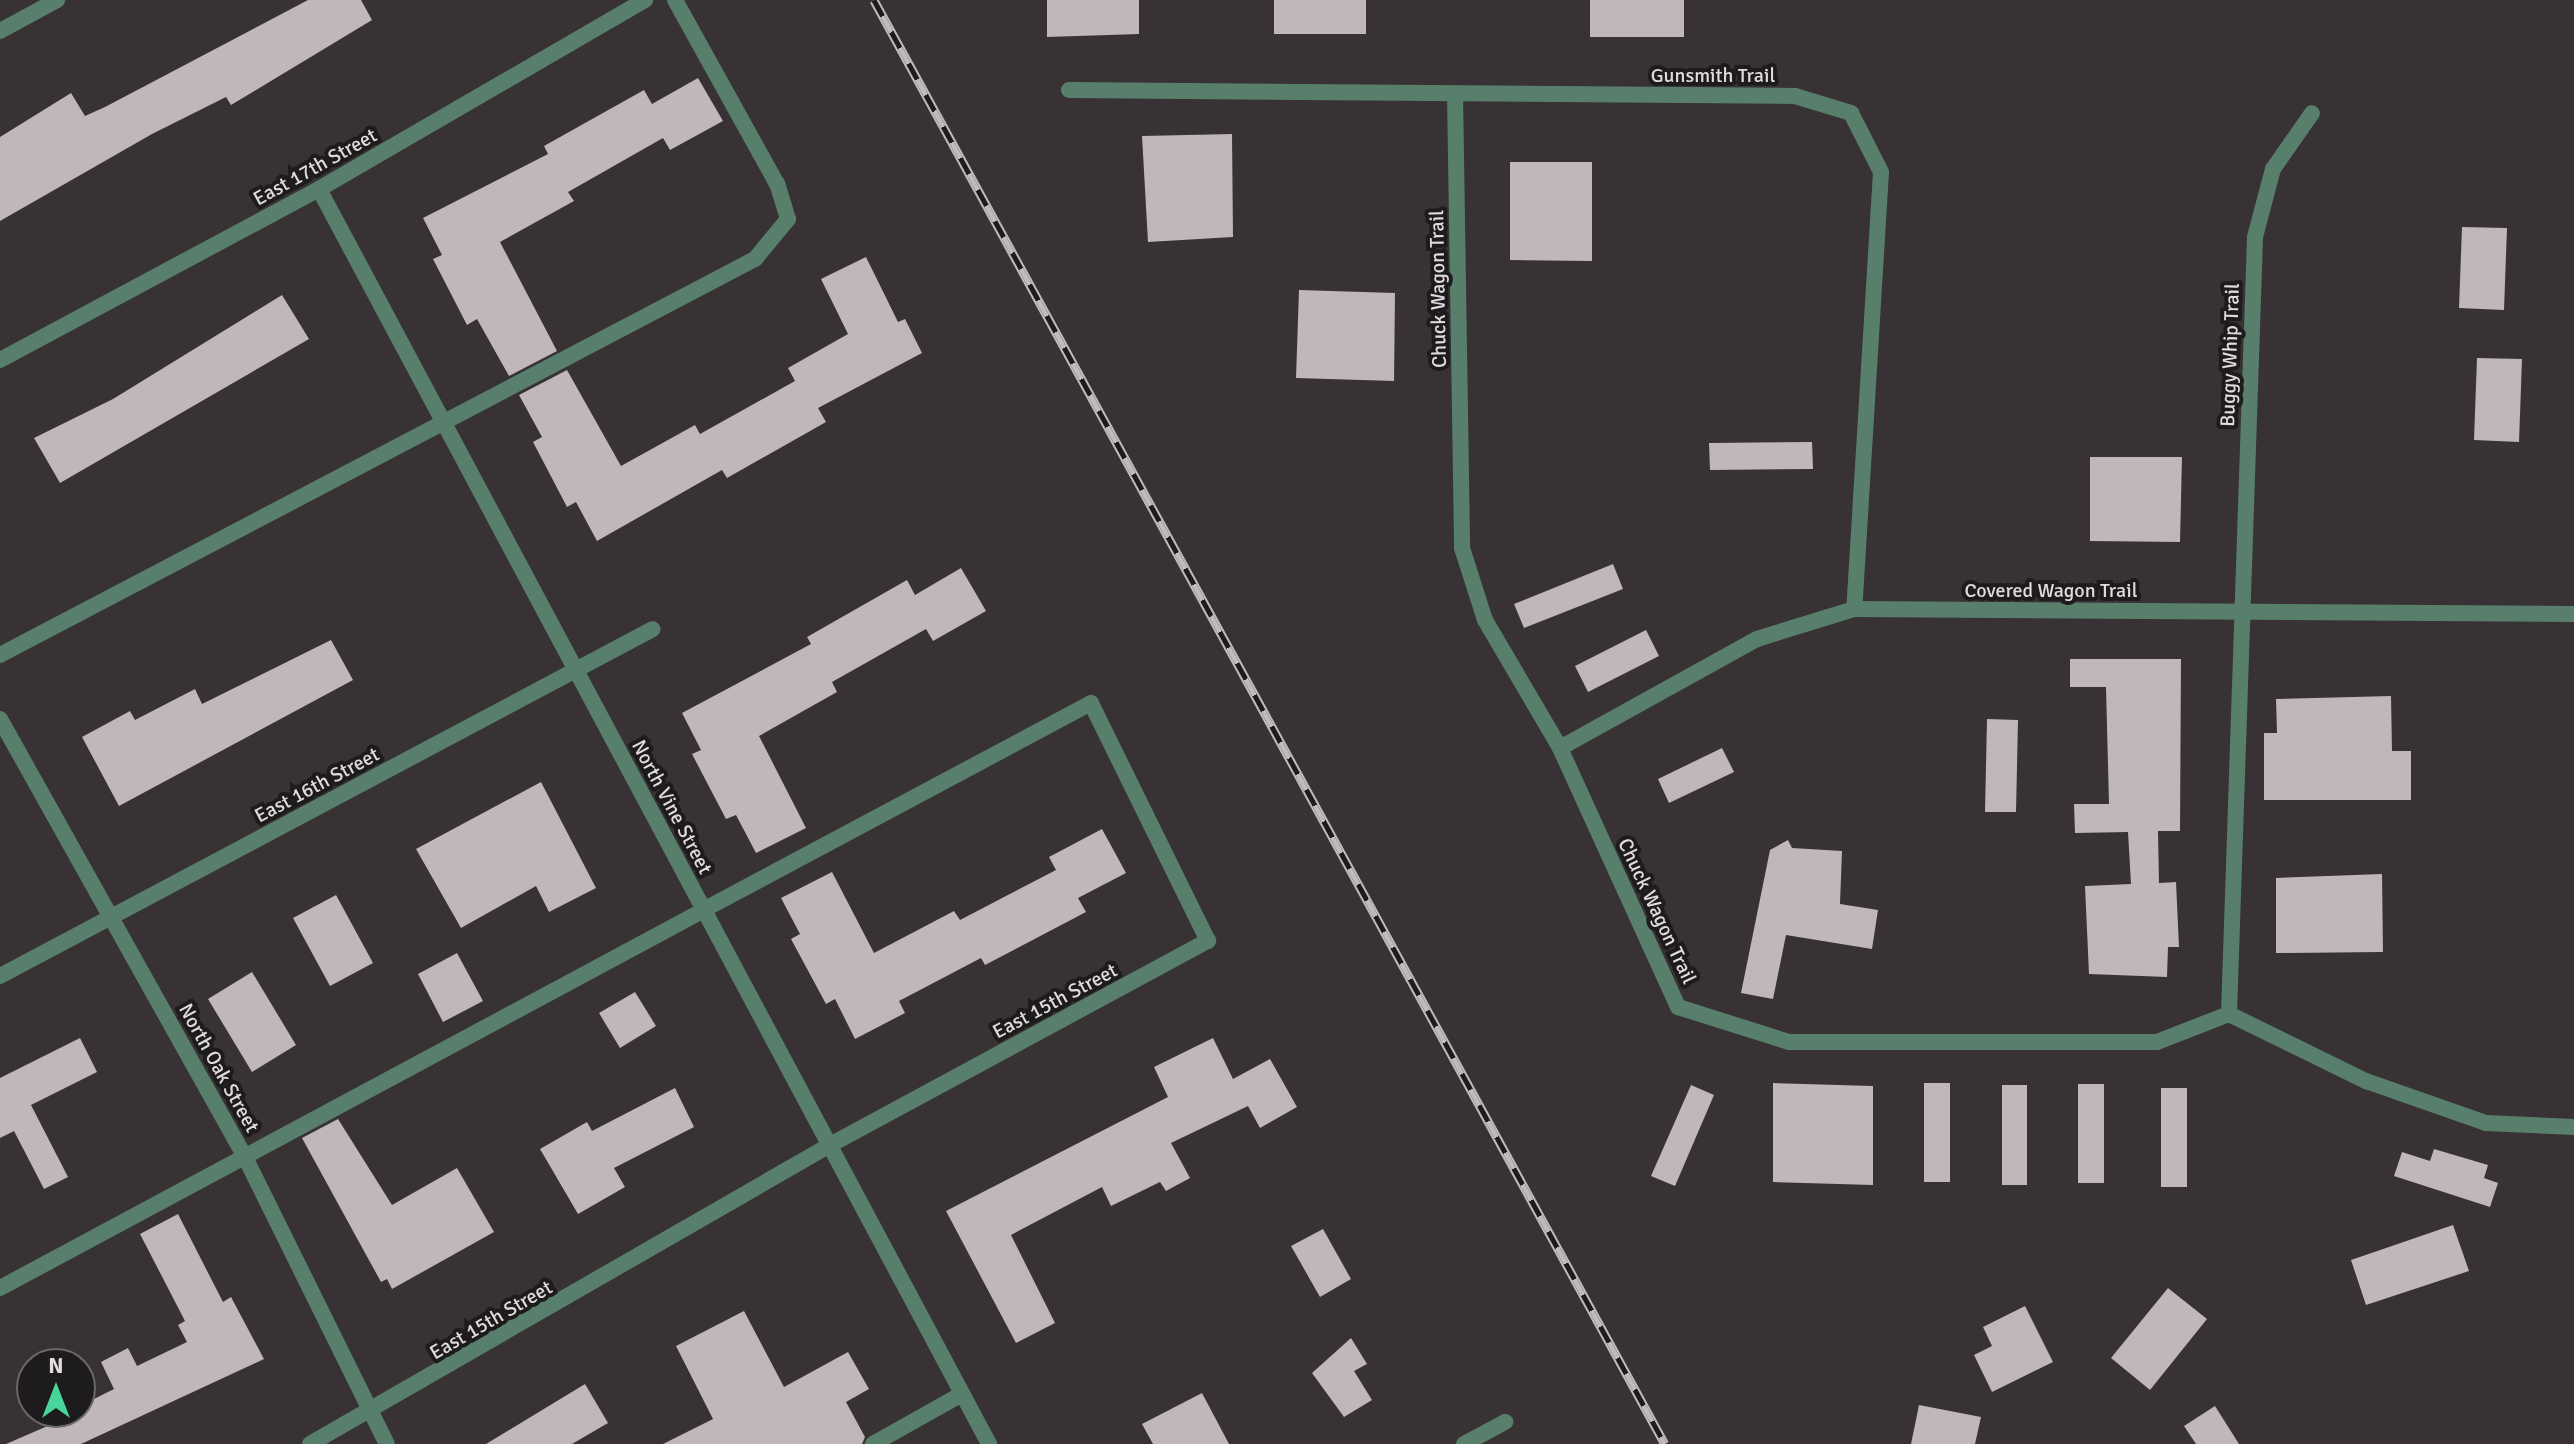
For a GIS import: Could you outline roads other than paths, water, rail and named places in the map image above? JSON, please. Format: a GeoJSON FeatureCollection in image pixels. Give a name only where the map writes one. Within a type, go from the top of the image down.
{"type":"FeatureCollection","features":[{"type":"Feature","properties":{"kind":"street"},"geometry":{"type":"LineString","coordinates":[[0,31],[57,0]]}},
{"type":"Feature","properties":{"kind":"street","name":"East 17th Street"},"geometry":{"type":"LineString","coordinates":[[0,360],[319,189],[645,0]]}},
{"type":"Feature","properties":{"kind":"street"},"geometry":{"type":"LineString","coordinates":[[0,655],[755,259],[788,219],[777,184],[675,0]]}},
{"type":"Feature","properties":{"kind":"street","name":"Gunsmith Trail"},"geometry":{"type":"LineString","coordinates":[[1069,90],[1795,96],[1851,113],[1881,172],[1854,609]]}},
{"type":"Feature","properties":{"kind":"street","name":"Chuck Wagon Trail"},"geometry":{"type":"LineString","coordinates":[[1455,94],[1462,548],[1485,620],[1560,748],[1678,1007],[1789,1042],[2157,1042],[2229,1014]]}},
{"type":"Feature","properties":{"kind":"street","name":"Buggy Whip Trail"},"geometry":{"type":"LineString","coordinates":[[2239,612],[2255,237],[2273,169],[2312,113]]}},
{"type":"Feature","properties":{"kind":"street","name":"North Vine Street"},"geometry":{"type":"LineString","coordinates":[[319,189],[989,1444]]}},
{"type":"Feature","properties":{"kind":"street","name":"Covered Wagon Trail"},"geometry":{"type":"LineString","coordinates":[[1560,748],[1757,639],[1854,609],[2574,614]]}},
{"type":"Feature","properties":{"kind":"street"},"geometry":{"type":"LineString","coordinates":[[2239,612],[2229,1014],[2366,1081],[2486,1123],[2574,1127]]}},
{"type":"Feature","properties":{"kind":"street","name":"East 16th Street"},"geometry":{"type":"LineString","coordinates":[[0,976],[653,629]]}},
{"type":"Feature","properties":{"kind":"street","name":"East 15th Street"},"geometry":{"type":"LineString","coordinates":[[310,1444],[371,1414],[830,1145],[1208,941],[1091,703],[704,910]]}},
{"type":"Feature","properties":{"kind":"street","name":"North Oak Street"},"geometry":{"type":"LineString","coordinates":[[0,719],[245,1157],[387,1444]]}},
{"type":"Feature","properties":{"kind":"street"},"geometry":{"type":"LineString","coordinates":[[0,1288],[704,910]]}},
{"type":"Feature","properties":{"kind":"street"},"geometry":{"type":"LineString","coordinates":[[873,1444],[962,1394]]}},
{"type":"Feature","properties":{"kind":"street"},"geometry":{"type":"LineString","coordinates":[[1464,1444],[1505,1422]]}},
{"type":"Feature","properties":{"kind":"railway"},"geometry":{"type":"LineString","coordinates":[[874,0],[1665,1444]]}}]}
